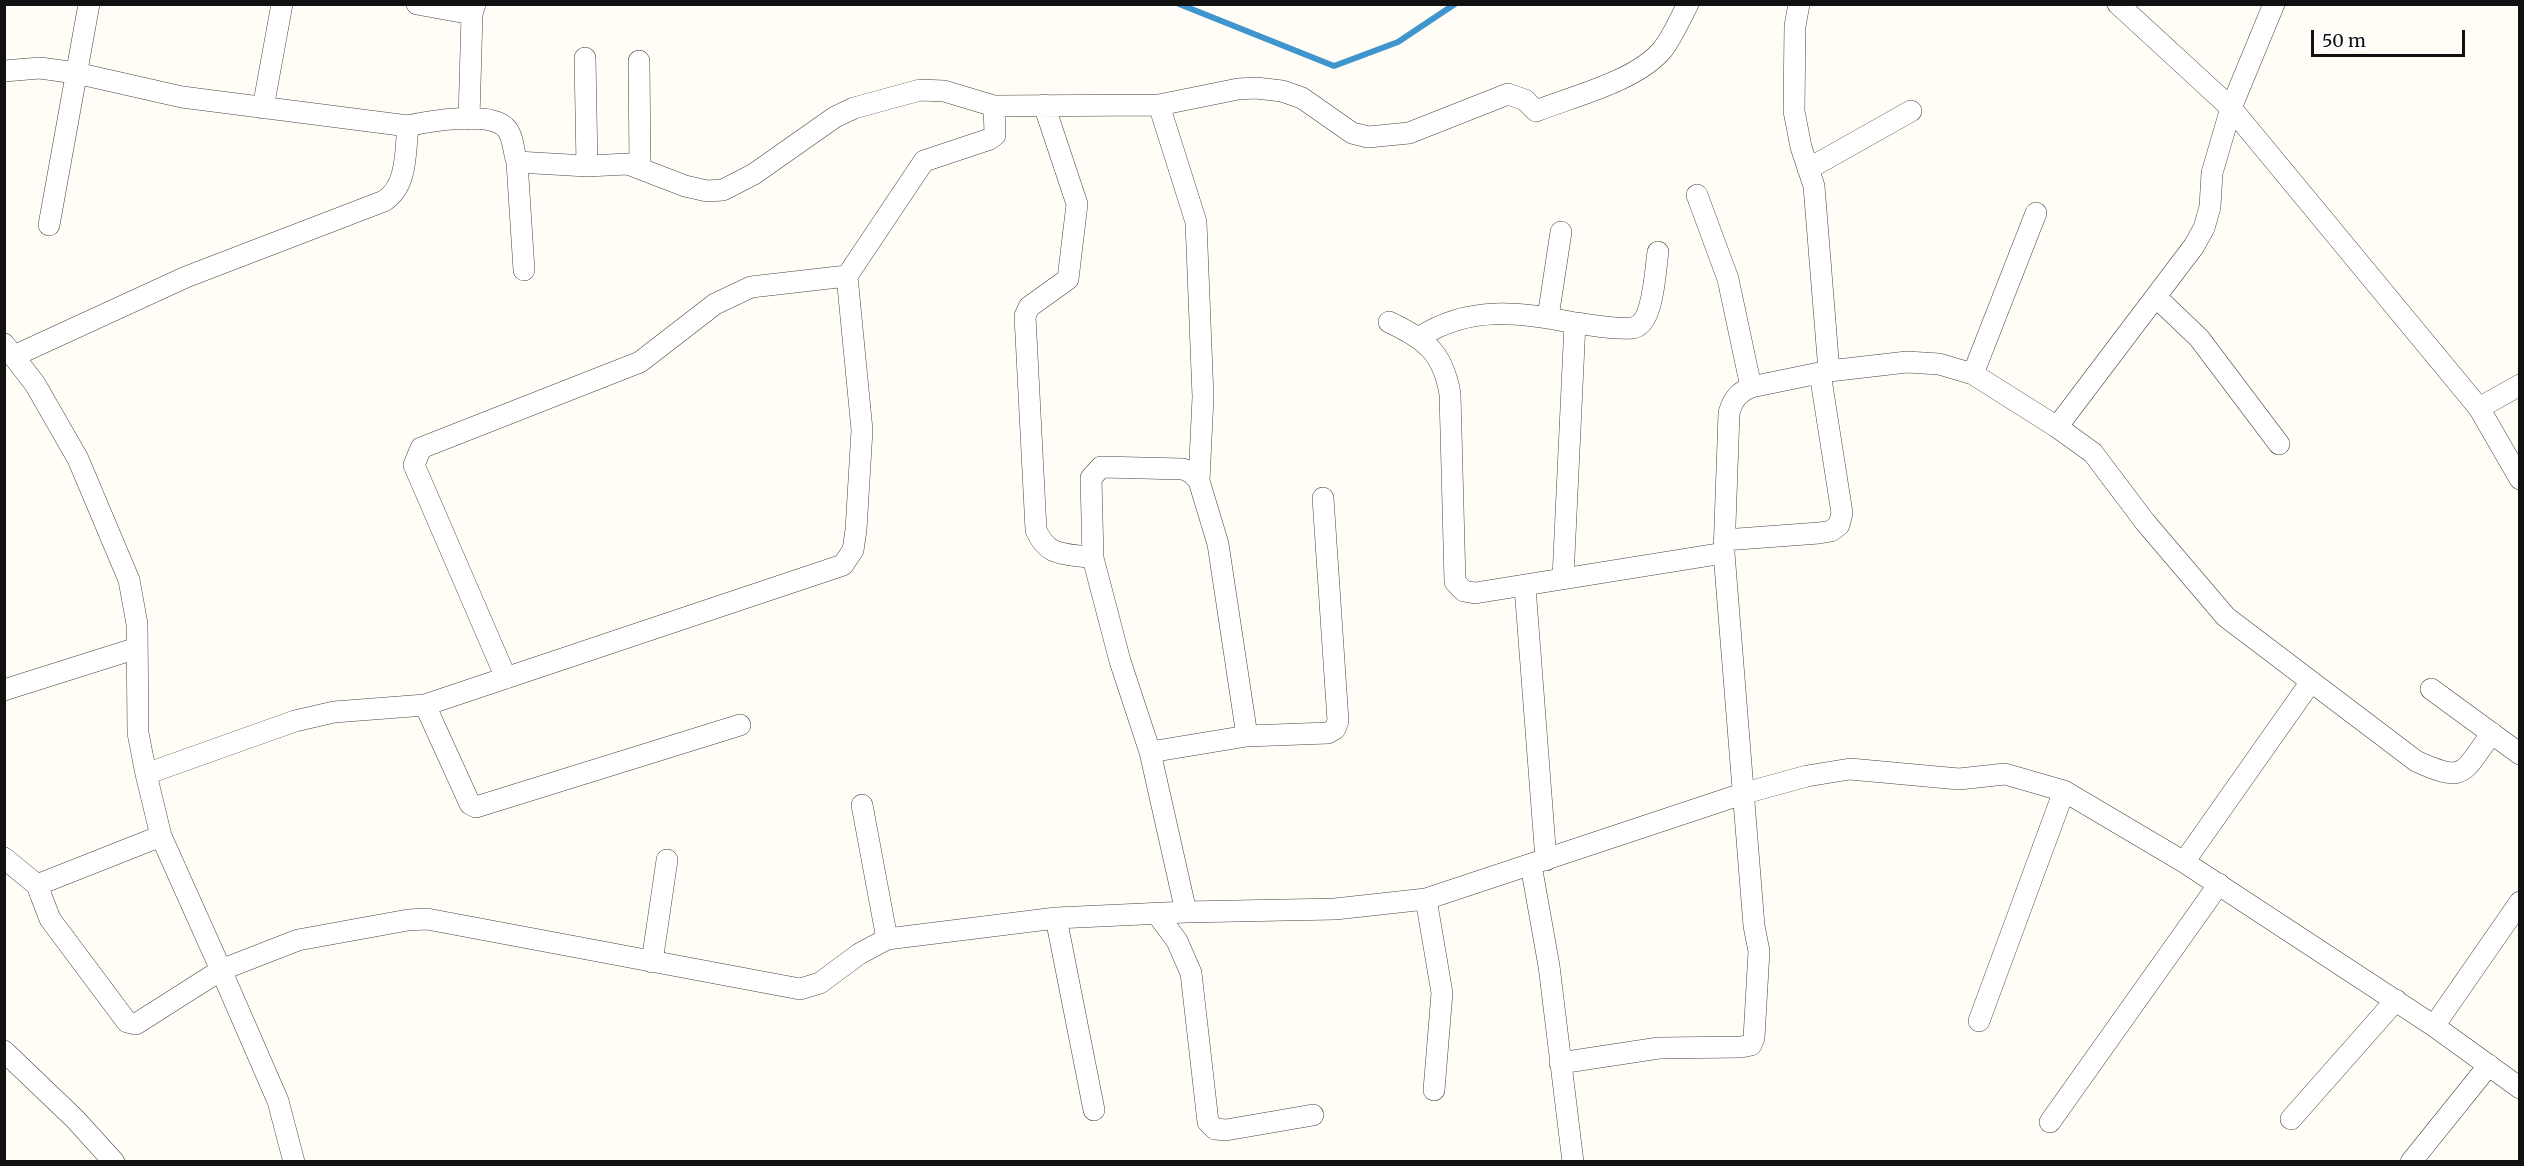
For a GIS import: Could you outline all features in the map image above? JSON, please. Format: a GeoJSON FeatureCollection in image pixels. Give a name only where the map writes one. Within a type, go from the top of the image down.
{"type":"FeatureCollection","features":[{"type":"Feature","properties":{"kind":"street"},"geometry":{"type":"LineString","coordinates":[[49,225],[89,4]]}},
{"type":"Feature","properties":{"kind":"street"},"geometry":{"type":"LineString","coordinates":[[263,108],[282,4]]}},
{"type":"Feature","properties":{"kind":"street"},"geometry":{"type":"LineString","coordinates":[[417,4],[473,9],[469,119]]}},
{"type":"Feature","properties":{"kind":"street"},"geometry":{"type":"LineString","coordinates":[[517,162],[527,165],[628,164],[685,186],[707,191],[723,189],[754,174],[835,117],[854,108],[920,90],[944,91],[994,106],[1159,105],[1238,89],[1282,91],[1302,98],[1352,134],[1368,137],[1409,133],[1508,94],[1525,100],[1536,111],[1627,76],[1650,61],[1664,48],[1688,4]]}},
{"type":"Feature","properties":{"kind":"street"},"geometry":{"type":"LineString","coordinates":[[1389,322],[1420,337],[1442,364],[1450,393],[1455,582],[1464,591],[1475,593],[1525,587],[1724,547],[1831,531],[1839,525],[1842,513],[1824,373],[1814,186],[1794,111],[1794,26],[1799,4]]}},
{"type":"Feature","properties":{"kind":"street"},"geometry":{"type":"LineString","coordinates":[[2118,4],[2231,108],[2479,408],[2520,479]]}},
{"type":"Feature","properties":{"kind":"street"},"geometry":{"type":"LineString","coordinates":[[2057,427],[2156,297],[2204,228],[2210,207],[2212,173],[2231,108],[2274,4]]}},
{"type":"Feature","properties":{"kind":"street"},"geometry":{"type":"LineString","coordinates":[[585,58],[588,166]]}},
{"type":"Feature","properties":{"kind":"street"},"geometry":{"type":"LineString","coordinates":[[639,62],[640,168]]}},
{"type":"Feature","properties":{"kind":"street"},"geometry":{"type":"LineString","coordinates":[[4,71],[40,69],[76,73],[182,97],[408,126],[441,120],[469,119],[504,125],[511,135],[517,162],[524,270]]}},
{"type":"Feature","properties":{"kind":"street"},"geometry":{"type":"LineString","coordinates":[[1044,105],[1078,213],[1068,279],[1029,307],[1025,316],[1036,530],[1043,546],[1052,551],[1093,558]]}},
{"type":"Feature","properties":{"kind":"street"},"geometry":{"type":"LineString","coordinates":[[1159,105],[1196,222],[1203,397],[1199,481],[1218,544],[1247,736]]}},
{"type":"Feature","properties":{"kind":"street"},"geometry":{"type":"LineString","coordinates":[[146,774],[295,721],[334,712],[425,705],[843,565],[852,550],[856,530],[862,430],[847,276],[924,161],[990,139],[995,135],[994,106]]}},
{"type":"Feature","properties":{"kind":"street"},"geometry":{"type":"LineString","coordinates":[[1808,169],[1911,111]]}},
{"type":"Feature","properties":{"kind":"street"},"geometry":{"type":"LineString","coordinates":[[294,1161],[278,1101],[161,836],[138,733],[137,624],[129,580],[105,518],[78,459],[35,384],[9,350],[186,277],[384,201],[397,188],[403,170],[408,126]]}},
{"type":"Feature","properties":{"kind":"street"},"geometry":{"type":"LineString","coordinates":[[1697,195],[1728,279],[1751,387]]}},
{"type":"Feature","properties":{"kind":"street"},"geometry":{"type":"LineString","coordinates":[[1972,374],[2036,213]]}},
{"type":"Feature","properties":{"kind":"street"},"geometry":{"type":"LineString","coordinates":[[1548,317],[1561,232]]}},
{"type":"Feature","properties":{"kind":"street"},"geometry":{"type":"LineString","coordinates":[[1420,337],[1433,328],[1465,316],[1497,312],[1548,317],[1575,323],[1634,328],[1643,324],[1649,313],[1658,252]]}},
{"type":"Feature","properties":{"kind":"street"},"geometry":{"type":"LineString","coordinates":[[506,678],[414,465],[421,448],[640,362],[715,304],[751,287],[847,276]]}},
{"type":"Feature","properties":{"kind":"street"},"geometry":{"type":"LineString","coordinates":[[2156,297],[2199,338],[2278,444]]}},
{"type":"Feature","properties":{"kind":"street"},"geometry":{"type":"LineString","coordinates":[[1563,578],[1575,323]]}},
{"type":"Feature","properties":{"kind":"street"},"geometry":{"type":"LineString","coordinates":[[1560,1063],[1659,1048],[1750,1045],[1754,1038],[1759,951],[1754,926],[1724,547],[1729,413],[1732,402],[1740,392],[1751,387],[1824,373],[1906,362],[1939,364],[1972,374],[2057,427],[2092,453],[2145,522],[2226,617],[2310,683],[2416,761],[2452,775],[2463,771],[2492,733]]}},
{"type":"Feature","properties":{"kind":"street"},"geometry":{"type":"LineString","coordinates":[[2479,408],[2520,385]]}},
{"type":"Feature","properties":{"kind":"street"},"geometry":{"type":"LineString","coordinates":[[1186,912],[1150,752],[1120,661],[1093,558],[1091,478],[1101,467],[1183,469],[1192,473],[1199,481]]}},
{"type":"Feature","properties":{"kind":"street"},"geometry":{"type":"LineString","coordinates":[[1150,752],[1247,736],[1328,733],[1335,729],[1338,721],[1323,498]]}},
{"type":"Feature","properties":{"kind":"street"},"geometry":{"type":"LineString","coordinates":[[1525,587],[1538,862],[1573,1161]]}},
{"type":"Feature","properties":{"kind":"street"},"geometry":{"type":"LineString","coordinates":[[4,690],[137,648]]}},
{"type":"Feature","properties":{"kind":"street"},"geometry":{"type":"LineString","coordinates":[[2184,862],[2310,683]]}},
{"type":"Feature","properties":{"kind":"street"},"geometry":{"type":"LineString","coordinates":[[2432,689],[2520,754]]}},
{"type":"Feature","properties":{"kind":"street"},"geometry":{"type":"LineString","coordinates":[[425,705],[470,804],[476,807],[740,725]]}},
{"type":"Feature","properties":{"kind":"street"},"geometry":{"type":"LineString","coordinates":[[4,858],[37,885],[50,920],[127,1022],[136,1024],[220,970],[298,940],[417,919],[800,989],[820,983],[859,954],[886,939],[1056,918],[1186,912],[1335,909],[1426,899],[1745,793],[1806,776],[1850,769],[1890,771],[1939,779],[2005,774],[2064,791],[2184,862],[2396,1000],[2520,1088]]}},
{"type":"Feature","properties":{"kind":"street"},"geometry":{"type":"LineString","coordinates":[[1979,1021],[2064,791]]}},
{"type":"Feature","properties":{"kind":"street"},"geometry":{"type":"LineString","coordinates":[[862,805],[886,939]]}},
{"type":"Feature","properties":{"kind":"street"},"geometry":{"type":"LineString","coordinates":[[37,885],[161,836]]}},
{"type":"Feature","properties":{"kind":"street"},"geometry":{"type":"LineString","coordinates":[[652,962],[667,860]]}},
{"type":"Feature","properties":{"kind":"street"},"geometry":{"type":"LineString","coordinates":[[2050,1122],[2219,884]]}},
{"type":"Feature","properties":{"kind":"street"},"geometry":{"type":"LineString","coordinates":[[1426,899],[1442,1008],[1434,1090]]}},
{"type":"Feature","properties":{"kind":"street"},"geometry":{"type":"LineString","coordinates":[[2434,1026],[2520,902]]}},
{"type":"Feature","properties":{"kind":"street"},"geometry":{"type":"LineString","coordinates":[[1157,914],[1177,941],[1191,973],[1208,1122],[1215,1129],[1226,1130],[1313,1115]]}},
{"type":"Feature","properties":{"kind":"street"},"geometry":{"type":"LineString","coordinates":[[1056,918],[1094,1110]]}},
{"type":"Feature","properties":{"kind":"street"},"geometry":{"type":"LineString","coordinates":[[2291,1119],[2396,1000]]}},
{"type":"Feature","properties":{"kind":"street"},"geometry":{"type":"LineString","coordinates":[[4,1051],[75,1119],[114,1161]]}},
{"type":"Feature","properties":{"kind":"street"},"geometry":{"type":"LineString","coordinates":[[2411,1161],[2489,1065]]}},
{"type":"Feature","properties":{"kind":"waterway"},"geometry":{"type":"LineString","coordinates":[[1179,4],[1334,66],[1398,42],[1455,4]]}}]}
